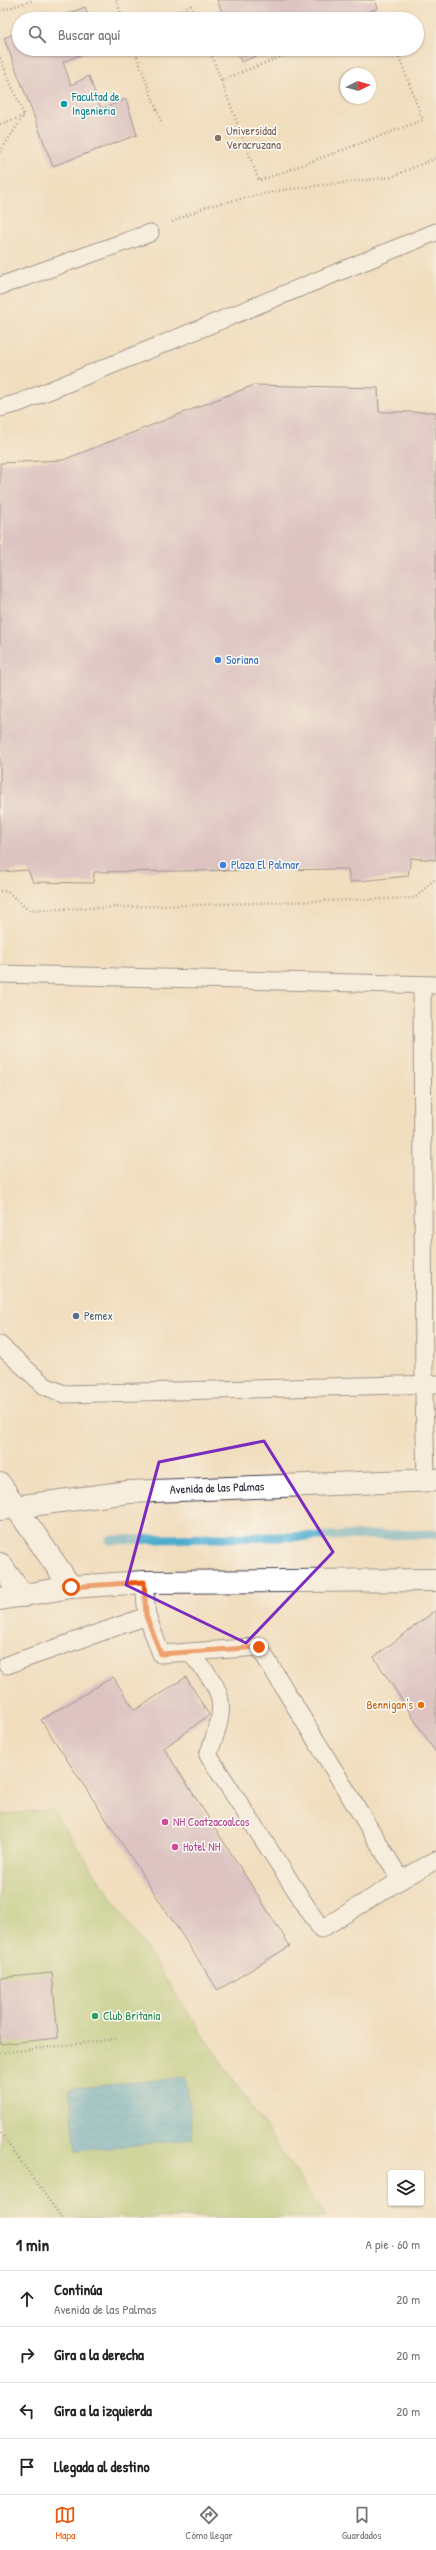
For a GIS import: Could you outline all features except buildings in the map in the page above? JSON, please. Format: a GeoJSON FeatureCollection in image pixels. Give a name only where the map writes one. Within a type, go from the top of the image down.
{"type":"FeatureCollection","features":[{"type":"Feature","properties":{"kind":"main road","name":"Avenida de las Palmas"},"geometry":{"type":"LineString","coordinates":[[7,1507],[129,1492],[431,1480]]}},
{"type":"Feature","properties":{"kind":"main road"},"geometry":{"type":"LineString","coordinates":[[0,1484],[7,1507],[71,1587]]}},
{"type":"Feature","properties":{"kind":"main road"},"geometry":{"type":"LineString","coordinates":[[0,1564],[23,1596]]}},
{"type":"Feature","properties":{"kind":"main road"},"geometry":{"type":"LineString","coordinates":[[0,1599],[71,1587],[144,1582],[436,1580]]}},
{"type":"Feature","properties":{"kind":"lane"},"geometry":{"type":"LineString","coordinates":[[0,408],[19,403],[436,232]]}},
{"type":"Feature","properties":{"kind":"lane"},"geometry":{"type":"LineString","coordinates":[[0,286],[150,233]]}},
{"type":"Feature","properties":{"kind":"lane"},"geometry":{"type":"LineString","coordinates":[[0,974],[429,985],[431,1480]]}},
{"type":"Feature","properties":{"kind":"lane"},"geometry":{"type":"LineString","coordinates":[[0,1344],[45,1386],[64,1394],[430,1384]]}},
{"type":"Feature","properties":{"kind":"lane"},"geometry":{"type":"LineString","coordinates":[[144,1582],[146,1616],[161,1654],[259,1647],[401,1880]]}},
{"type":"Feature","properties":{"kind":"lane"},"geometry":{"type":"LineString","coordinates":[[7,1666],[146,1616]]}},
{"type":"Feature","properties":{"kind":"lane"},"geometry":{"type":"LineString","coordinates":[[189,1652],[218,1690],[222,1707],[220,1723],[208,1755],[321,1929],[436,1860]]}},
{"type":"Feature","properties":{"kind":"path"},"geometry":{"type":"LineString","coordinates":[[0,12],[33,0]]}},
{"type":"Feature","properties":{"kind":"path"},"geometry":{"type":"LineString","coordinates":[[116,0],[120,12]]}},
{"type":"Feature","properties":{"kind":"path"},"geometry":{"type":"LineString","coordinates":[[177,12],[191,6],[193,12]]}},
{"type":"Feature","properties":{"kind":"path"},"geometry":{"type":"LineString","coordinates":[[137,56],[161,121]]}},
{"type":"Feature","properties":{"kind":"path"},"geometry":{"type":"LineString","coordinates":[[212,56],[259,181],[423,120],[399,56]]}},
{"type":"Feature","properties":{"kind":"path"},"geometry":{"type":"LineString","coordinates":[[221,80],[284,56]]}},
{"type":"Feature","properties":{"kind":"path"},"geometry":{"type":"LineString","coordinates":[[0,58],[24,116]]}},
{"type":"Feature","properties":{"kind":"path"},"geometry":{"type":"LineString","coordinates":[[0,124],[24,116]]}},
{"type":"Feature","properties":{"kind":"path"},"geometry":{"type":"LineString","coordinates":[[0,152],[24,116]]}},
{"type":"Feature","properties":{"kind":"path"},"geometry":{"type":"LineString","coordinates":[[150,233],[208,206],[282,190],[391,177],[436,158]]}},
{"type":"Feature","properties":{"kind":"path"},"geometry":{"type":"LineString","coordinates":[[0,891],[7,891],[28,910],[415,898],[436,878]]}},
{"type":"Feature","properties":{"kind":"path"},"geometry":{"type":"LineString","coordinates":[[0,2053],[116,2039]]}},
{"type":"Feature","properties":{"kind":"path"},"geometry":{"type":"LineString","coordinates":[[0,2133],[62,2218]]}},
{"type":"Feature","properties":{"kind":"highlighted area"},"geometry":{"type":"Polygon","coordinates":[[[264,1441],[333,1552],[246,1643],[126,1585],[159,1462],[264,1441]]]}},
{"type":"Feature","properties":{"kind":"green space","name":"Club Britania"},"geometry":{"type":"Polygon","coordinates":[[[52,1809],[326,2218],[0,2218],[0,1815],[52,1809]]]}},
{"type":"Feature","properties":{"kind":"water"},"geometry":{"type":"Polygon","coordinates":[[[186,2077],[193,2139],[76,2151],[69,2089],[186,2077]]]}},
{"type":"Feature","properties":{"kind":"waterway"},"geometry":{"type":"LineString","coordinates":[[110,1540],[436,1534]]}},
{"type":"Feature","properties":{"kind":"place","name":"Facultad de Ingenieria"},"geometry":{"type":"Point","coordinates":[64,104]}},
{"type":"Feature","properties":{"kind":"place","name":"Universidad Veracruzana"},"geometry":{"type":"Point","coordinates":[218,138]}},
{"type":"Feature","properties":{"kind":"place","name":"Soriana"},"geometry":{"type":"Point","coordinates":[218,660]}},
{"type":"Feature","properties":{"kind":"place","name":"Plaza El Palmar"},"geometry":{"type":"Point","coordinates":[223,865]}},
{"type":"Feature","properties":{"kind":"place","name":"Pemex"},"geometry":{"type":"Point","coordinates":[76,1316]}},
{"type":"Feature","properties":{"kind":"place","name":"Bennigan's"},"geometry":{"type":"Point","coordinates":[421,1705]}},
{"type":"Feature","properties":{"kind":"place","name":"NH Coatzacoalcos"},"geometry":{"type":"Point","coordinates":[165,1822]}},
{"type":"Feature","properties":{"kind":"place","name":"Hotel NH"},"geometry":{"type":"Point","coordinates":[175,1847]}},
{"type":"Feature","properties":{"kind":"place","name":"Club Britania"},"geometry":{"type":"Point","coordinates":[95,2016]}},
{"type":"Feature","properties":{"kind":"route"},"geometry":{"type":"LineString","coordinates":[[71,1587],[144,1582],[146,1616],[161,1654],[259,1647]]}}]}
